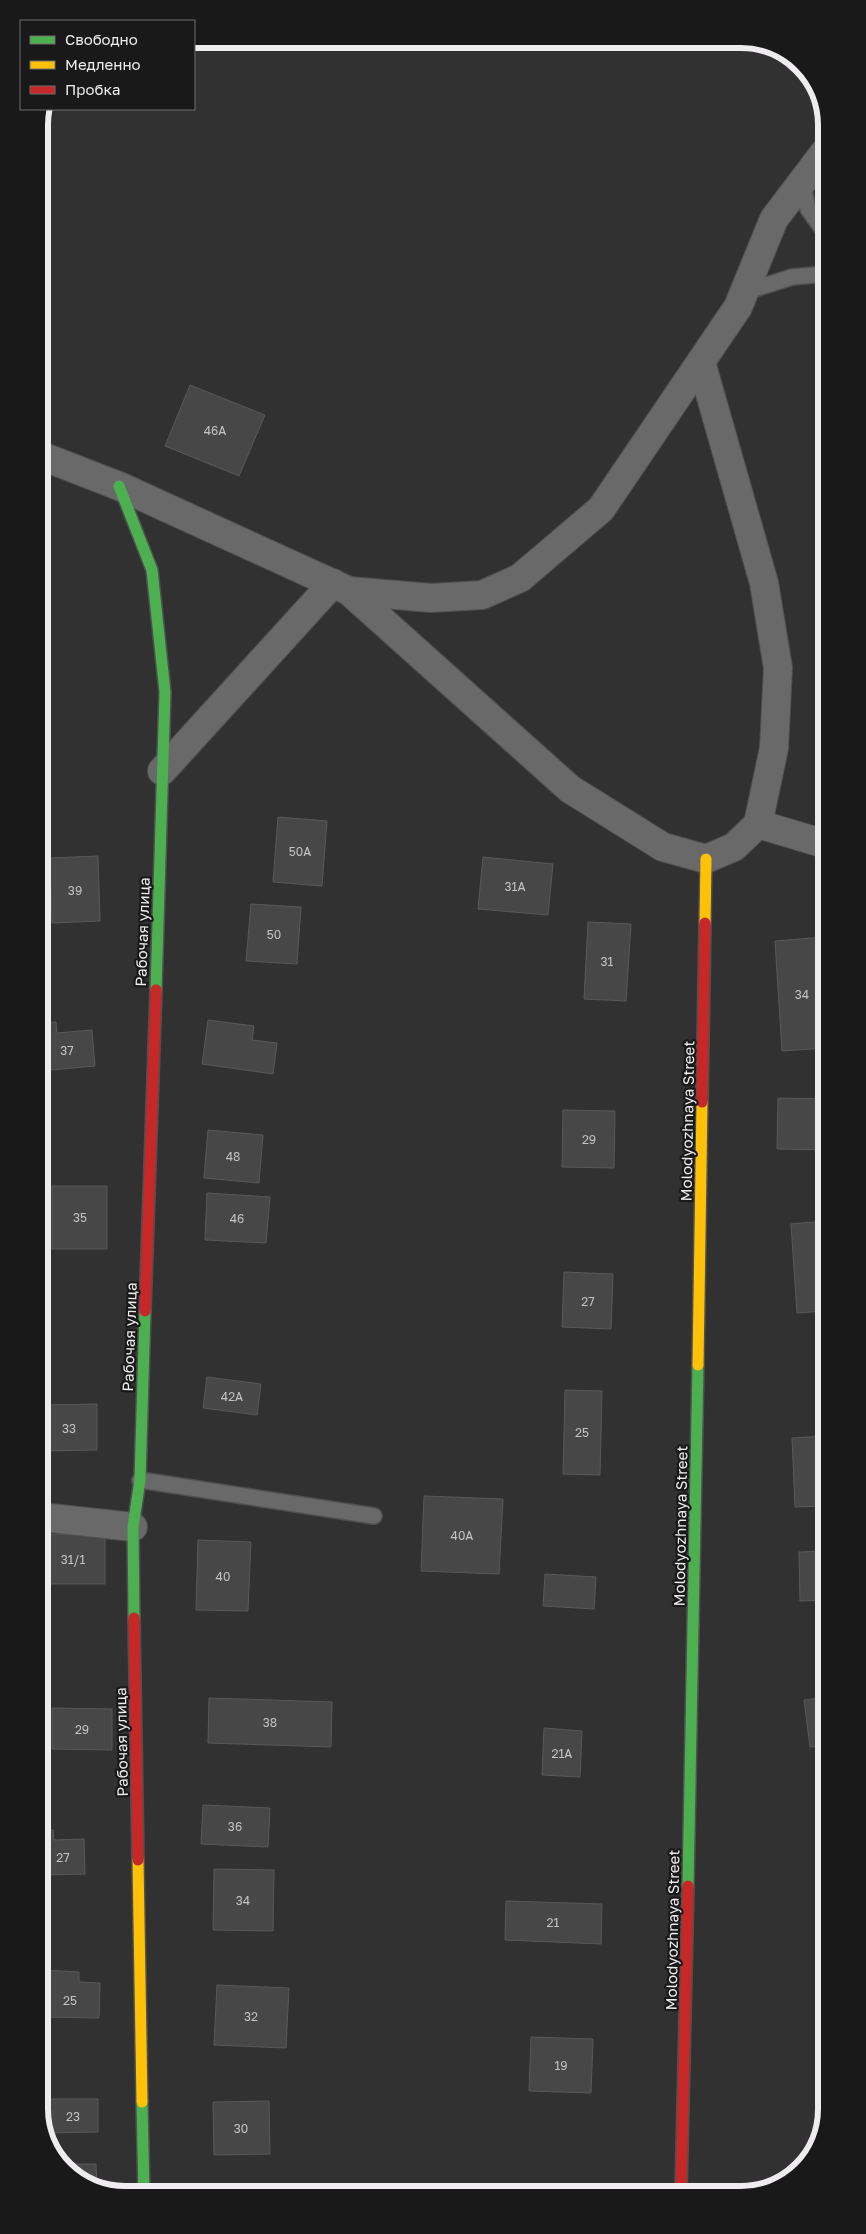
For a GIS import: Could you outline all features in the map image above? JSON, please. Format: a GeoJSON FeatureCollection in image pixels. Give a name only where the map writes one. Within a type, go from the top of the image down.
{"type":"FeatureCollection","features":[{"type":"Feature","properties":{"kind":"street"},"geometry":{"type":"LineString","coordinates":[[341,587],[432,598],[482,595],[520,578],[601,510],[738,306],[774,219],[818,160]]}},
{"type":"Feature","properties":{"kind":"street"},"geometry":{"type":"LineString","coordinates":[[48,458],[119,486],[341,587],[570,789],[663,847],[706,859],[734,848],[758,824],[774,748],[778,668],[764,583],[701,362]]}},
{"type":"Feature","properties":{"kind":"street","name":"Рабочая улица"},"geometry":{"type":"LineString","coordinates":[[119,486],[152,570],[165,692],[140,1480],[133,1527],[144,2186]]}},
{"type":"Feature","properties":{"kind":"street"},"geometry":{"type":"LineString","coordinates":[[162,771],[341,587]]}},
{"type":"Feature","properties":{"kind":"street"},"geometry":{"type":"LineString","coordinates":[[758,824],[818,842]]}},
{"type":"Feature","properties":{"kind":"street","name":"Molodyozhnaya Street"},"geometry":{"type":"LineString","coordinates":[[681,2186],[693,1690],[706,859]]}},
{"type":"Feature","properties":{"kind":"street"},"geometry":{"type":"LineString","coordinates":[[48,1518],[133,1527]]}},
{"type":"Feature","properties":{"kind":"lane"},"geometry":{"type":"LineString","coordinates":[[802,180],[808,209],[818,223]]}},
{"type":"Feature","properties":{"kind":"lane"},"geometry":{"type":"LineString","coordinates":[[745,292],[792,277],[818,275]]}},
{"type":"Feature","properties":{"kind":"lane"},"geometry":{"type":"LineString","coordinates":[[140,1480],[374,1516]]}},
{"type":"Feature","properties":{"kind":"building"},"geometry":{"type":"Polygon","coordinates":[[[190,385],[265,415],[239,476],[165,446],[190,385]]]}},
{"type":"Feature","properties":{"kind":"building"},"geometry":{"type":"Polygon","coordinates":[[[278,817],[327,821],[322,886],[273,882],[278,817]]]}},
{"type":"Feature","properties":{"kind":"building"},"geometry":{"type":"Polygon","coordinates":[[[98,856],[100,921],[52,923],[50,858],[98,856]]]}},
{"type":"Feature","properties":{"kind":"building"},"geometry":{"type":"Polygon","coordinates":[[[483,857],[553,864],[548,915],[478,909],[483,857]]]}},
{"type":"Feature","properties":{"kind":"building"},"geometry":{"type":"Polygon","coordinates":[[[251,904],[301,907],[297,964],[246,961],[251,904]]]}},
{"type":"Feature","properties":{"kind":"building"},"geometry":{"type":"Polygon","coordinates":[[[588,922],[631,924],[626,1001],[584,999],[588,922]]]}},
{"type":"Feature","properties":{"kind":"building"},"geometry":{"type":"Polygon","coordinates":[[[818,938],[818,1049],[782,1051],[775,941],[818,938]]]}},
{"type":"Feature","properties":{"kind":"building"},"geometry":{"type":"Polygon","coordinates":[[[208,1020],[254,1026],[252,1040],[277,1043],[273,1074],[202,1064],[208,1020]]]}},
{"type":"Feature","properties":{"kind":"building"},"geometry":{"type":"Polygon","coordinates":[[[48,1022],[56,1022],[57,1033],[92,1030],[95,1066],[48,1070],[48,1022]]]}},
{"type":"Feature","properties":{"kind":"building"},"geometry":{"type":"Polygon","coordinates":[[[778,1098],[818,1099],[818,1150],[777,1149],[778,1098]]]}},
{"type":"Feature","properties":{"kind":"building"},"geometry":{"type":"Polygon","coordinates":[[[563,1110],[615,1111],[614,1168],[562,1167],[563,1110]]]}},
{"type":"Feature","properties":{"kind":"building"},"geometry":{"type":"Polygon","coordinates":[[[208,1130],[263,1135],[259,1183],[204,1178],[208,1130]]]}},
{"type":"Feature","properties":{"kind":"building"},"geometry":{"type":"Polygon","coordinates":[[[52,1186],[107,1186],[107,1249],[52,1249],[52,1186]]]}},
{"type":"Feature","properties":{"kind":"building"},"geometry":{"type":"Polygon","coordinates":[[[207,1193],[270,1197],[266,1243],[205,1240],[207,1193]]]}},
{"type":"Feature","properties":{"kind":"building"},"geometry":{"type":"Polygon","coordinates":[[[818,1222],[818,1312],[797,1313],[791,1224],[818,1222]]]}},
{"type":"Feature","properties":{"kind":"building"},"geometry":{"type":"Polygon","coordinates":[[[564,1272],[613,1274],[611,1329],[562,1327],[564,1272]]]}},
{"type":"Feature","properties":{"kind":"building"},"geometry":{"type":"Polygon","coordinates":[[[207,1377],[261,1384],[257,1415],[203,1408],[207,1377]]]}},
{"type":"Feature","properties":{"kind":"building"},"geometry":{"type":"Polygon","coordinates":[[[565,1390],[602,1391],[600,1475],[563,1474],[565,1390]]]}},
{"type":"Feature","properties":{"kind":"building"},"geometry":{"type":"Polygon","coordinates":[[[97,1404],[97,1450],[48,1451],[48,1405],[97,1404]]]}},
{"type":"Feature","properties":{"kind":"building"},"geometry":{"type":"Polygon","coordinates":[[[818,1436],[818,1506],[795,1507],[792,1438],[818,1436]]]}},
{"type":"Feature","properties":{"kind":"building"},"geometry":{"type":"Polygon","coordinates":[[[424,1496],[503,1499],[499,1574],[421,1571],[424,1496]]]}},
{"type":"Feature","properties":{"kind":"building"},"geometry":{"type":"Polygon","coordinates":[[[48,1534],[105,1535],[105,1584],[48,1584],[48,1534]]]}},
{"type":"Feature","properties":{"kind":"building"},"geometry":{"type":"Polygon","coordinates":[[[198,1540],[251,1542],[248,1611],[196,1610],[198,1540]]]}},
{"type":"Feature","properties":{"kind":"building"},"geometry":{"type":"Polygon","coordinates":[[[818,1551],[818,1600],[800,1601],[799,1552],[818,1551]]]}},
{"type":"Feature","properties":{"kind":"building"},"geometry":{"type":"Polygon","coordinates":[[[545,1574],[596,1577],[594,1609],[543,1606],[545,1574]]]}},
{"type":"Feature","properties":{"kind":"building"},"geometry":{"type":"Polygon","coordinates":[[[209,1698],[332,1702],[331,1747],[208,1743],[209,1698]]]}},
{"type":"Feature","properties":{"kind":"building"},"geometry":{"type":"Polygon","coordinates":[[[818,1698],[818,1746],[810,1747],[804,1700],[818,1698]]]}},
{"type":"Feature","properties":{"kind":"building"},"geometry":{"type":"Polygon","coordinates":[[[52,1708],[112,1709],[112,1750],[52,1749],[52,1708]]]}},
{"type":"Feature","properties":{"kind":"building"},"geometry":{"type":"Polygon","coordinates":[[[544,1728],[582,1731],[580,1777],[542,1775],[544,1728]]]}},
{"type":"Feature","properties":{"kind":"building"},"geometry":{"type":"Polygon","coordinates":[[[203,1805],[270,1808],[268,1847],[201,1844],[203,1805]]]}},
{"type":"Feature","properties":{"kind":"building"},"geometry":{"type":"Polygon","coordinates":[[[48,1830],[53,1830],[54,1840],[84,1839],[85,1874],[48,1875],[48,1830]]]}},
{"type":"Feature","properties":{"kind":"building"},"geometry":{"type":"Polygon","coordinates":[[[214,1869],[274,1870],[273,1931],[213,1930],[214,1869]]]}},
{"type":"Feature","properties":{"kind":"building"},"geometry":{"type":"Polygon","coordinates":[[[818,1891],[818,1957],[816,1957],[818,1891]]]}},
{"type":"Feature","properties":{"kind":"building"},"geometry":{"type":"Polygon","coordinates":[[[506,1901],[602,1904],[601,1944],[505,1940],[506,1901]]]}},
{"type":"Feature","properties":{"kind":"building"},"geometry":{"type":"Polygon","coordinates":[[[48,1970],[79,1972],[79,1982],[100,1983],[99,2018],[48,2017],[48,1970]]]}},
{"type":"Feature","properties":{"kind":"building"},"geometry":{"type":"Polygon","coordinates":[[[217,1985],[289,1988],[286,2048],[214,2045],[217,1985]]]}},
{"type":"Feature","properties":{"kind":"building"},"geometry":{"type":"Polygon","coordinates":[[[531,2037],[593,2039],[591,2093],[529,2091],[531,2037]]]}},
{"type":"Feature","properties":{"kind":"building"},"geometry":{"type":"Polygon","coordinates":[[[48,2099],[98,2099],[98,2132],[51,2133],[48,2119],[48,2099]]]}},
{"type":"Feature","properties":{"kind":"building"},"geometry":{"type":"Polygon","coordinates":[[[269,2101],[270,2154],[214,2155],[213,2102],[269,2101]]]}},
{"type":"Feature","properties":{"kind":"building"},"geometry":{"type":"Polygon","coordinates":[[[71,2164],[96,2164],[97,2181],[86,2176],[71,2164]]]}},
{"type":"Feature","properties":{"kind":"traffic: fast"},"geometry":{"type":"LineString","coordinates":[[119,486],[152,570],[165,692],[156,990]]}},
{"type":"Feature","properties":{"kind":"traffic: fast"},"geometry":{"type":"LineString","coordinates":[[134,1618],[133,1527],[140,1480],[145,1311]]}},
{"type":"Feature","properties":{"kind":"traffic: fast"},"geometry":{"type":"LineString","coordinates":[[688,1886],[698,1365]]}},
{"type":"Feature","properties":{"kind":"traffic: fast"},"geometry":{"type":"LineString","coordinates":[[142,2102],[144,2186]]}},
{"type":"Feature","properties":{"kind":"traffic: slow"},"geometry":{"type":"LineString","coordinates":[[705,923],[706,859]]}},
{"type":"Feature","properties":{"kind":"traffic: slow"},"geometry":{"type":"LineString","coordinates":[[698,1365],[702,1102]]}},
{"type":"Feature","properties":{"kind":"traffic: slow"},"geometry":{"type":"LineString","coordinates":[[138,1860],[142,2102]]}},
{"type":"Feature","properties":{"kind":"traffic: jam"},"geometry":{"type":"LineString","coordinates":[[702,1102],[705,923]]}},
{"type":"Feature","properties":{"kind":"traffic: jam"},"geometry":{"type":"LineString","coordinates":[[145,1311],[156,990]]}},
{"type":"Feature","properties":{"kind":"traffic: jam"},"geometry":{"type":"LineString","coordinates":[[134,1618],[138,1860]]}},
{"type":"Feature","properties":{"kind":"traffic: jam"},"geometry":{"type":"LineString","coordinates":[[681,2186],[688,1886]]}}]}
